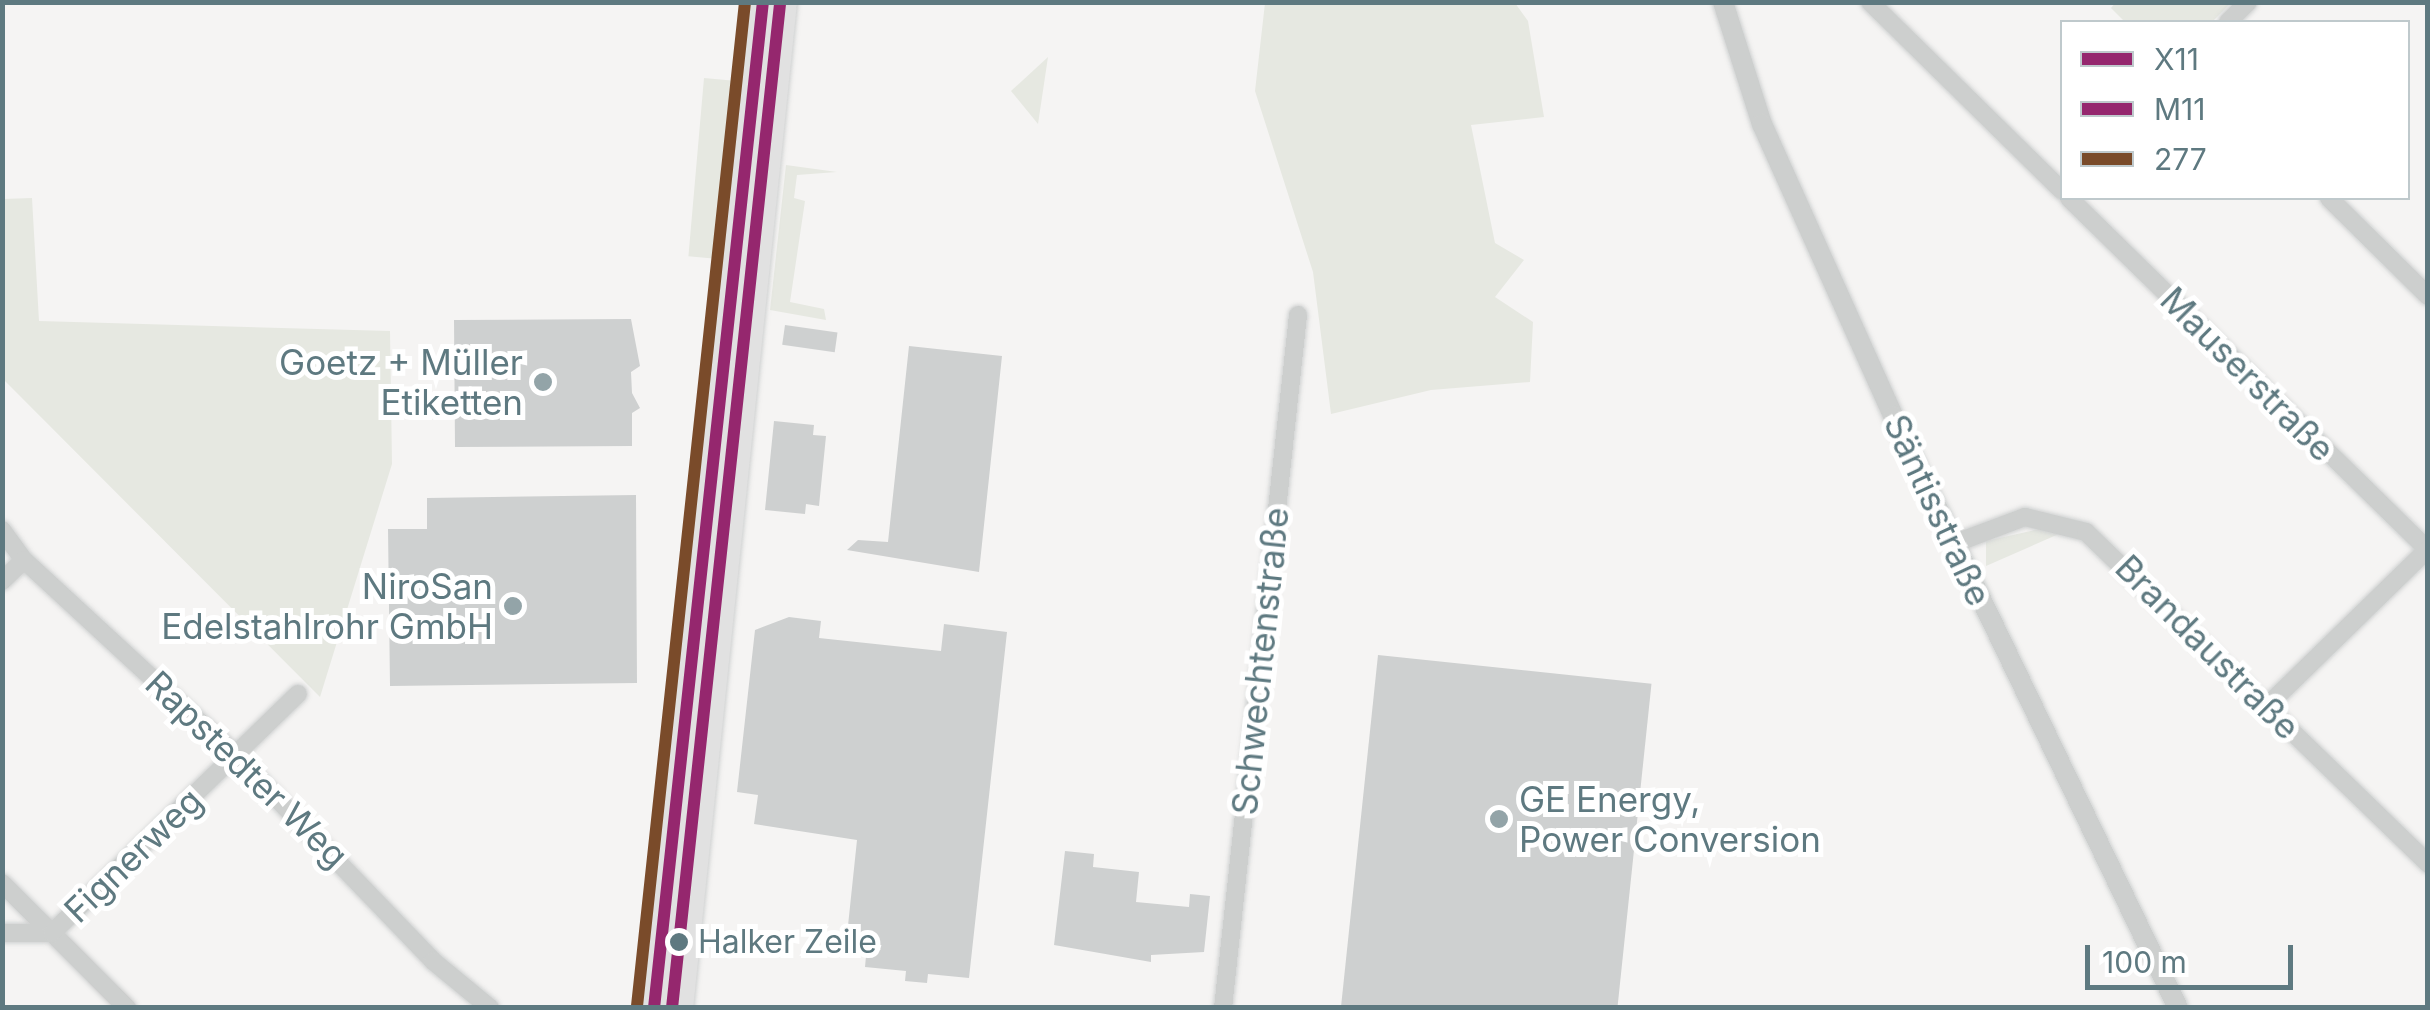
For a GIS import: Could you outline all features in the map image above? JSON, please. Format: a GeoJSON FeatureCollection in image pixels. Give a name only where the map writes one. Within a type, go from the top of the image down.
{"type":"FeatureCollection","features":[{"type":"Feature","properties":{"kind":"main road"},"geometry":{"type":"LineString","coordinates":[[654,1008],[763,2]]}},
{"type":"Feature","properties":{"kind":"main road"},"geometry":{"type":"LineString","coordinates":[[680,1008],[784,2]]}},
{"type":"Feature","properties":{"kind":"street","name":"Säntisstraße"},"geometry":{"type":"LineString","coordinates":[[1723,2],[1762,124],[1953,544],[2178,1008]]}},
{"type":"Feature","properties":{"kind":"street"},"geometry":{"type":"LineString","coordinates":[[1870,2],[2060,189]]}},
{"type":"Feature","properties":{"kind":"street"},"geometry":{"type":"LineString","coordinates":[[2230,20],[2248,2]]}},
{"type":"Feature","properties":{"kind":"street","name":"Mauserstraße"},"geometry":{"type":"LineString","coordinates":[[2071,200],[2427,550]]}},
{"type":"Feature","properties":{"kind":"street"},"geometry":{"type":"LineString","coordinates":[[2331,200],[2428,296]]}},
{"type":"Feature","properties":{"kind":"street","name":"Schwechtenstraße"},"geometry":{"type":"LineString","coordinates":[[1223,1008],[1298,315]]}},
{"type":"Feature","properties":{"kind":"street","name":"Brandaustraße"},"geometry":{"type":"LineString","coordinates":[[1953,544],[2025,517],[2086,532],[2428,864]]}},
{"type":"Feature","properties":{"kind":"street","name":"Rapstedter Weg"},"geometry":{"type":"LineString","coordinates":[[2,530],[24,560],[235,755],[433,961],[490,1008]]}},
{"type":"Feature","properties":{"kind":"street"},"geometry":{"type":"LineString","coordinates":[[2267,706],[2427,550]]}},
{"type":"Feature","properties":{"kind":"street"},"geometry":{"type":"LineString","coordinates":[[2,581],[24,560]]}},
{"type":"Feature","properties":{"kind":"street","name":"Fignerweg"},"geometry":{"type":"LineString","coordinates":[[52,933],[298,694]]}},
{"type":"Feature","properties":{"kind":"street"},"geometry":{"type":"LineString","coordinates":[[2,883],[127,1008]]}},
{"type":"Feature","properties":{"kind":"street"},"geometry":{"type":"LineString","coordinates":[[2,933],[52,933]]}},
{"type":"Feature","properties":{"kind":"shaded area"},"geometry":{"type":"Polygon","coordinates":[[[2116,2],[2231,2],[2214,20],[2123,20],[2111,8],[2116,2]]]}},
{"type":"Feature","properties":{"kind":"shaded area"},"geometry":{"type":"Polygon","coordinates":[[[1265,3],[1515,3],[1528,21],[1544,117],[1471,125],[1495,243],[1524,260],[1495,297],[1533,322],[1530,382],[1431,390],[1331,414],[1313,272],[1255,91],[1265,3]]]}},
{"type":"Feature","properties":{"kind":"shaded area"},"geometry":{"type":"Polygon","coordinates":[[[1048,57],[1038,124],[1011,91],[1048,57]]]}},
{"type":"Feature","properties":{"kind":"shaded area"},"geometry":{"type":"Polygon","coordinates":[[[704,78],[737,81],[721,259],[688,256],[704,78]]]}},
{"type":"Feature","properties":{"kind":"shaded area"},"geometry":{"type":"Polygon","coordinates":[[[786,165],[837,172],[797,175],[794,198],[805,201],[790,302],[824,309],[826,320],[770,310],[786,165]]]}},
{"type":"Feature","properties":{"kind":"shaded area"},"geometry":{"type":"Polygon","coordinates":[[[32,198],[39,321],[390,331],[392,464],[320,697],[3,379],[3,199],[32,198]]]}},
{"type":"Feature","properties":{"kind":"shaded area"},"geometry":{"type":"Polygon","coordinates":[[[2039,529],[2061,533],[1986,566],[1986,541],[2039,529]]]}},
{"type":"Feature","properties":{"kind":"building","name":"Goetz + Müller Etiketten"},"geometry":{"type":"Polygon","coordinates":[[[631,319],[640,366],[631,372],[632,393],[640,408],[632,413],[632,446],[455,447],[454,320],[631,319]]]}},
{"type":"Feature","properties":{"kind":"building"},"geometry":{"type":"Polygon","coordinates":[[[785,325],[837,332],[835,352],[782,345],[785,325]]]}},
{"type":"Feature","properties":{"kind":"building"},"geometry":{"type":"Polygon","coordinates":[[[909,346],[1002,356],[979,572],[847,550],[858,540],[888,542],[909,346]]]}},
{"type":"Feature","properties":{"kind":"building"},"geometry":{"type":"Polygon","coordinates":[[[774,421],[814,425],[813,435],[826,436],[819,506],[806,504],[805,514],[765,510],[774,421]]]}},
{"type":"Feature","properties":{"kind":"building","name":"NiroSan Edelstahlrohr GmbH"},"geometry":{"type":"Polygon","coordinates":[[[636,495],[637,683],[390,686],[388,529],[427,529],[427,498],[636,495]]]}},
{"type":"Feature","properties":{"kind":"building"},"geometry":{"type":"Polygon","coordinates":[[[789,617],[821,621],[819,638],[941,651],[944,624],[1007,632],[969,978],[928,974],[927,983],[905,981],[906,971],[865,967],[866,956],[845,954],[857,840],[754,824],[758,795],[737,792],[755,630],[789,617]]]}},
{"type":"Feature","properties":{"kind":"building","name":"GE Energy, Power Conversion"},"geometry":{"type":"Polygon","coordinates":[[[1378,655],[1651,684],[1617,1008],[1341,1008],[1378,655]]]}},
{"type":"Feature","properties":{"kind":"building"},"geometry":{"type":"Polygon","coordinates":[[[1065,851],[1094,854],[1093,867],[1139,872],[1136,902],[1189,907],[1190,894],[1210,896],[1204,952],[1151,955],[1151,962],[1054,945],[1065,851]]]}},
{"type":"Feature","properties":{"kind":"transit line","name":"277"},"geometry":{"type":"LineString","coordinates":[[637,1006],[745,2]]}},
{"type":"Feature","properties":{"kind":"transit line","name":"X11"},"geometry":{"type":"LineString","coordinates":[[654,1008],[763,2]]}},
{"type":"Feature","properties":{"kind":"transit line","name":"M11"},"geometry":{"type":"LineString","coordinates":[[672,1008],[780,4]]}},
{"type":"Feature","properties":{"kind":"place","name":"Goetz + Müller Etiketten"},"geometry":{"type":"Point","coordinates":[543,382]}},
{"type":"Feature","properties":{"kind":"place","name":"NiroSan Edelstahlrohr GmbH"},"geometry":{"type":"Point","coordinates":[513,606]}},
{"type":"Feature","properties":{"kind":"place","name":"GE Energy, Power Conversion"},"geometry":{"type":"Point","coordinates":[1499,819]}},
{"type":"Feature","properties":{"kind":"place","name":"Halker Zeile"},"geometry":{"type":"Point","coordinates":[679,942]}}]}
